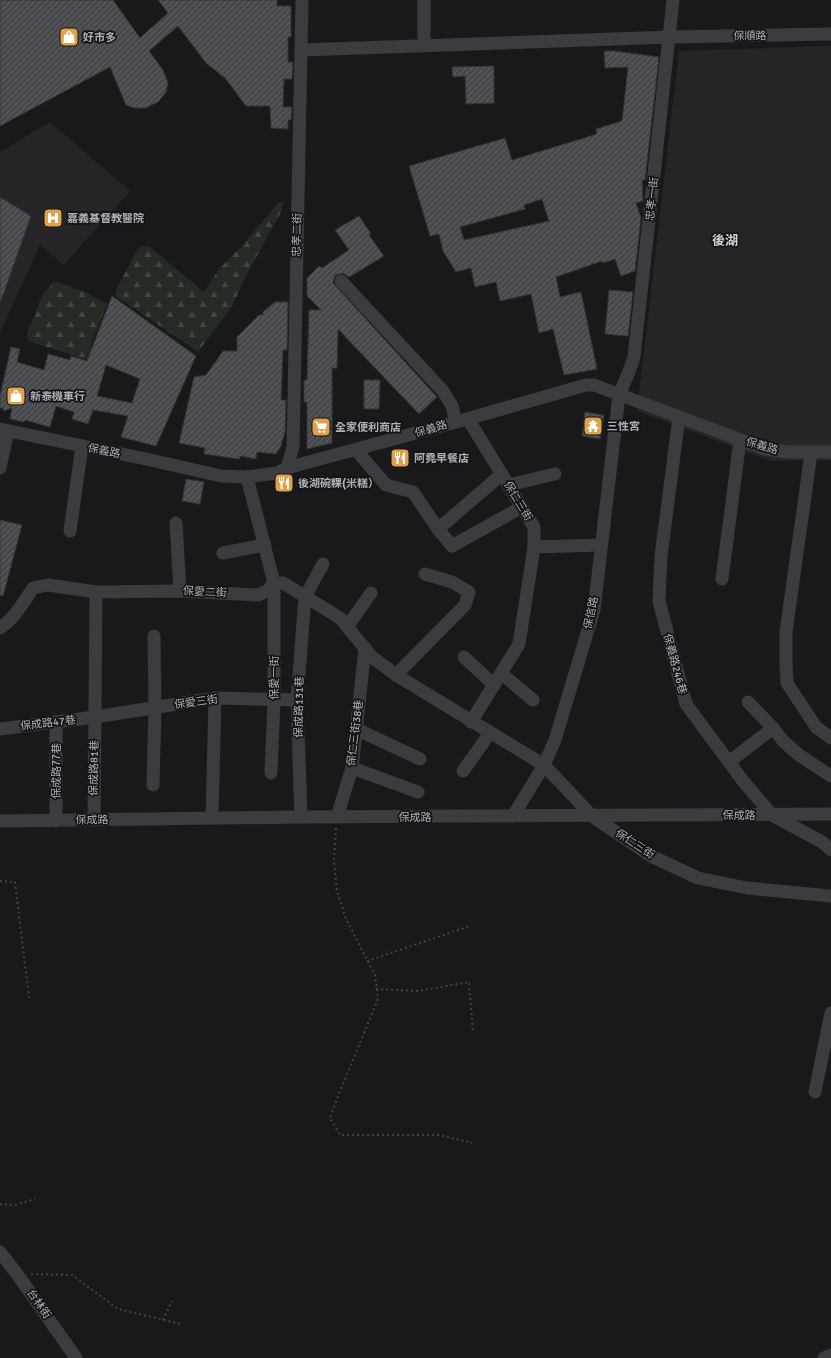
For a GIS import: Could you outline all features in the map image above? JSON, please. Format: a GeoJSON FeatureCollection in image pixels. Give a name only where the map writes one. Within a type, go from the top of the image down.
{"type":"FeatureCollection","features":[{"type":"Feature","properties":{"kind":"street","name":"忠孝二街"},"geometry":{"type":"LineString","coordinates":[[287,468],[293,447],[302,0]]}},
{"type":"Feature","properties":{"kind":"street"},"geometry":{"type":"LineString","coordinates":[[424,0],[424,46]]}},
{"type":"Feature","properties":{"kind":"street","name":"忠孝一街"},"geometry":{"type":"LineString","coordinates":[[619,395],[634,357],[673,0]]}},
{"type":"Feature","properties":{"kind":"street","name":"保順路"},"geometry":{"type":"LineString","coordinates":[[300,50],[670,37],[831,34]]}},
{"type":"Feature","properties":{"kind":"street","name":"保仁三街"},"geometry":{"type":"LineString","coordinates":[[341,281],[443,391],[452,406],[502,474],[534,527],[534,547],[519,644],[471,722]]}},
{"type":"Feature","properties":{"kind":"street","name":"保義路"},"geometry":{"type":"LineString","coordinates":[[4,430],[221,476],[247,477],[277,473],[287,468],[356,450],[586,384],[594,385],[765,449],[786,452],[831,452]]}},
{"type":"Feature","properties":{"kind":"street","name":"保信路"},"geometry":{"type":"LineString","coordinates":[[513,816],[544,766],[555,740],[594,610],[619,395]]}},
{"type":"Feature","properties":{"kind":"street","name":"保義路246巷"},"geometry":{"type":"LineString","coordinates":[[679,417],[661,556],[659,601],[686,704],[743,781],[772,815],[822,842],[831,850]]}},
{"type":"Feature","properties":{"kind":"street"},"geometry":{"type":"LineString","coordinates":[[0,468],[4,430]]}},
{"type":"Feature","properties":{"kind":"street"},"geometry":{"type":"LineString","coordinates":[[722,579],[740,440]]}},
{"type":"Feature","properties":{"kind":"street"},"geometry":{"type":"LineString","coordinates":[[70,531],[82,446]]}},
{"type":"Feature","properties":{"kind":"street"},"geometry":{"type":"LineString","coordinates":[[356,450],[386,485],[413,492],[438,529],[452,546],[522,506]]}},
{"type":"Feature","properties":{"kind":"street"},"geometry":{"type":"LineString","coordinates":[[811,453],[786,632],[787,683],[816,727],[831,738]]}},
{"type":"Feature","properties":{"kind":"street"},"geometry":{"type":"LineString","coordinates":[[438,529],[502,474]]}},
{"type":"Feature","properties":{"kind":"street"},"geometry":{"type":"LineString","coordinates":[[509,485],[556,474]]}},
{"type":"Feature","properties":{"kind":"street"},"geometry":{"type":"LineString","coordinates":[[247,477],[274,582],[283,582],[305,597],[323,564]]}},
{"type":"Feature","properties":{"kind":"street"},"geometry":{"type":"LineString","coordinates":[[176,523],[180,591]]}},
{"type":"Feature","properties":{"kind":"street"},"geometry":{"type":"LineString","coordinates":[[223,553],[264,545]]}},
{"type":"Feature","properties":{"kind":"street"},"geometry":{"type":"LineString","coordinates":[[534,547],[601,545]]}},
{"type":"Feature","properties":{"kind":"street"},"geometry":{"type":"LineString","coordinates":[[396,675],[465,605],[469,592],[452,582],[425,574]]}},
{"type":"Feature","properties":{"kind":"street","name":"保愛二街"},"geometry":{"type":"LineString","coordinates":[[0,628],[10,621],[33,588],[48,585],[96,592],[180,591],[258,595],[267,590],[274,582]]}},
{"type":"Feature","properties":{"kind":"street","name":"保愛一街"},"geometry":{"type":"LineString","coordinates":[[271,773],[274,699],[274,582]]}},
{"type":"Feature","properties":{"kind":"street"},"geometry":{"type":"LineString","coordinates":[[95,717],[96,592]]}},
{"type":"Feature","properties":{"kind":"street"},"geometry":{"type":"LineString","coordinates":[[347,627],[371,593]]}},
{"type":"Feature","properties":{"kind":"street","name":"保仁三街"},"geometry":{"type":"LineString","coordinates":[[305,597],[340,618],[372,657],[396,675],[544,766],[592,816],[651,856],[698,878],[747,888],[831,896]]}},
{"type":"Feature","properties":{"kind":"street","name":"保成路131巷"},"geometry":{"type":"LineString","coordinates":[[301,817],[297,700],[305,597]]}},
{"type":"Feature","properties":{"kind":"street"},"geometry":{"type":"LineString","coordinates":[[153,785],[155,708],[154,636]]}},
{"type":"Feature","properties":{"kind":"street","name":"保仁三街38巷"},"geometry":{"type":"LineString","coordinates":[[337,817],[352,768],[365,648]]}},
{"type":"Feature","properties":{"kind":"street"},"geometry":{"type":"LineString","coordinates":[[464,657],[494,685]]}},
{"type":"Feature","properties":{"kind":"street"},"geometry":{"type":"LineString","coordinates":[[501,673],[533,700]]}},
{"type":"Feature","properties":{"kind":"street"},"geometry":{"type":"LineString","coordinates":[[212,818],[215,698]]}},
{"type":"Feature","properties":{"kind":"street","name":"保愛三街"},"geometry":{"type":"LineString","coordinates":[[95,717],[215,698],[297,700]]}},
{"type":"Feature","properties":{"kind":"street"},"geometry":{"type":"LineString","coordinates":[[748,702],[773,728],[783,741],[799,755],[831,776]]}},
{"type":"Feature","properties":{"kind":"street","name":"保成路47巷"},"geometry":{"type":"LineString","coordinates":[[0,729],[95,717]]}},
{"type":"Feature","properties":{"kind":"street","name":"保成路81巷"},"geometry":{"type":"LineString","coordinates":[[94,820],[95,717]]}},
{"type":"Feature","properties":{"kind":"street","name":"保成路77巷"},"geometry":{"type":"LineString","coordinates":[[56,722],[56,821]]}},
{"type":"Feature","properties":{"kind":"street"},"geometry":{"type":"LineString","coordinates":[[729,762],[773,728]]}},
{"type":"Feature","properties":{"kind":"street"},"geometry":{"type":"LineString","coordinates":[[356,729],[420,759]]}},
{"type":"Feature","properties":{"kind":"street"},"geometry":{"type":"LineString","coordinates":[[463,771],[490,733]]}},
{"type":"Feature","properties":{"kind":"street"},"geometry":{"type":"LineString","coordinates":[[352,768],[418,792]]}},
{"type":"Feature","properties":{"kind":"street","name":"保成路"},"geometry":{"type":"LineString","coordinates":[[0,821],[301,817],[831,814]]}},
{"type":"Feature","properties":{"kind":"street"},"geometry":{"type":"LineString","coordinates":[[815,1092],[826,1068],[831,1013]]}},
{"type":"Feature","properties":{"kind":"street","name":"台林街"},"geometry":{"type":"LineString","coordinates":[[0,1252],[76,1358]]}},
{"type":"Feature","properties":{"kind":"street"},"geometry":{"type":"LineString","coordinates":[[824,1358],[831,1355]]}},
{"type":"Feature","properties":{"kind":"path"},"geometry":{"type":"LineString","coordinates":[[337,817],[334,861],[337,891],[346,919],[374,975],[378,999],[330,1118],[340,1135],[439,1135],[472,1143]]}},
{"type":"Feature","properties":{"kind":"path"},"geometry":{"type":"LineString","coordinates":[[0,881],[15,882],[29,998]]}},
{"type":"Feature","properties":{"kind":"path"},"geometry":{"type":"LineString","coordinates":[[367,961],[470,926]]}},
{"type":"Feature","properties":{"kind":"path"},"geometry":{"type":"LineString","coordinates":[[376,989],[418,991],[469,982],[473,1032]]}},
{"type":"Feature","properties":{"kind":"path"},"geometry":{"type":"LineString","coordinates":[[0,1204],[14,1205],[35,1199]]}},
{"type":"Feature","properties":{"kind":"path"},"geometry":{"type":"LineString","coordinates":[[17,1274],[72,1275],[118,1309],[181,1324]]}},
{"type":"Feature","properties":{"kind":"path"},"geometry":{"type":"LineString","coordinates":[[163,1320],[172,1301]]}},
{"type":"Feature","properties":{"kind":"shaded area"},"geometry":{"type":"Polygon","coordinates":[[[831,46],[831,460],[771,461],[637,411],[679,51],[831,46]]]}},
{"type":"Feature","properties":{"kind":"shaded area","name":"嘉義基督教醫院"},"geometry":{"type":"Polygon","coordinates":[[[50,122],[130,191],[64,265],[40,245],[0,333],[0,152],[50,122]]]}},
{"type":"Feature","properties":{"kind":"green space"},"geometry":{"type":"Polygon","coordinates":[[[284,201],[281,212],[249,270],[231,308],[198,352],[116,296],[115,292],[137,250],[142,246],[150,247],[204,292],[219,269],[242,246],[278,203],[284,201]]]}},
{"type":"Feature","properties":{"kind":"green space"},"geometry":{"type":"Polygon","coordinates":[[[54,282],[85,292],[107,304],[90,347],[107,355],[103,365],[29,341],[27,333],[43,294],[54,282]]]}},
{"type":"Feature","properties":{"kind":"building"},"geometry":{"type":"Polygon","coordinates":[[[0,0],[113,0],[140,38],[168,13],[158,0],[277,0],[277,6],[291,6],[291,37],[288,37],[288,62],[293,62],[292,79],[284,79],[283,107],[292,107],[291,120],[288,120],[288,129],[271,128],[270,106],[246,106],[225,78],[206,63],[178,26],[149,51],[163,70],[168,83],[166,92],[158,102],[145,108],[134,108],[126,105],[110,67],[0,126],[0,0]]]}},
{"type":"Feature","properties":{"kind":"building"},"geometry":{"type":"Polygon","coordinates":[[[604,51],[659,57],[645,180],[642,180],[643,201],[636,203],[641,218],[635,271],[621,276],[615,259],[603,263],[602,261],[556,277],[560,297],[581,292],[597,369],[564,375],[553,329],[539,333],[531,294],[500,301],[496,282],[475,287],[471,268],[456,272],[443,251],[439,234],[430,236],[409,166],[505,138],[512,160],[597,134],[596,129],[622,121],[628,67],[605,68],[604,51]],[[542,199],[524,205],[525,209],[460,227],[464,240],[549,221],[542,199]]]}},
{"type":"Feature","properties":{"kind":"building"},"geometry":{"type":"Polygon","coordinates":[[[494,66],[494,103],[466,104],[465,76],[453,77],[452,67],[494,66]]]}},
{"type":"Feature","properties":{"kind":"building"},"geometry":{"type":"Polygon","coordinates":[[[0,197],[31,216],[1,301],[0,301],[0,197]]]}},
{"type":"Feature","properties":{"kind":"building"},"geometry":{"type":"Polygon","coordinates":[[[359,216],[371,234],[369,235],[384,256],[349,277],[343,273],[336,275],[333,283],[437,397],[419,414],[338,329],[337,368],[332,368],[332,443],[307,449],[307,402],[304,402],[304,380],[307,380],[309,310],[321,310],[307,296],[307,278],[319,266],[322,268],[349,250],[335,230],[359,216]]]}},
{"type":"Feature","properties":{"kind":"building"},"geometry":{"type":"Polygon","coordinates":[[[609,290],[633,292],[628,336],[605,334],[609,290]]]}},
{"type":"Feature","properties":{"kind":"building"},"geometry":{"type":"Polygon","coordinates":[[[112,296],[196,356],[156,446],[121,437],[128,416],[93,410],[88,424],[72,419],[74,412],[56,406],[50,427],[25,420],[24,422],[10,419],[12,408],[3,411],[3,408],[0,408],[0,396],[11,347],[20,349],[17,362],[44,370],[48,354],[70,360],[71,356],[87,361],[112,296]],[[106,365],[97,396],[132,403],[140,379],[106,365]]]}},
{"type":"Feature","properties":{"kind":"building"},"geometry":{"type":"Polygon","coordinates":[[[275,302],[288,302],[287,350],[283,350],[281,400],[286,400],[285,432],[281,446],[276,454],[257,452],[256,459],[240,456],[239,459],[204,454],[205,448],[179,443],[194,377],[206,375],[223,351],[237,351],[237,337],[259,315],[263,315],[263,312],[275,302]]]}},
{"type":"Feature","properties":{"kind":"building"},"geometry":{"type":"Polygon","coordinates":[[[364,380],[380,380],[379,409],[364,409],[364,380]]]}},
{"type":"Feature","properties":{"kind":"building","name":"三性宮"},"geometry":{"type":"Polygon","coordinates":[[[585,412],[604,415],[600,439],[582,436],[585,412]]]}},
{"type":"Feature","properties":{"kind":"building"},"geometry":{"type":"Polygon","coordinates":[[[186,479],[204,482],[200,504],[182,501],[186,479]]]}},
{"type":"Feature","properties":{"kind":"building"},"geometry":{"type":"Polygon","coordinates":[[[0,520],[22,525],[3,596],[0,595],[0,520]]]}},
{"type":"Feature","properties":{"kind":"place","name":"好市多"},"geometry":{"type":"Point","coordinates":[69,37]}},
{"type":"Feature","properties":{"kind":"place","name":"嘉義基督教醫院"},"geometry":{"type":"Point","coordinates":[53,218]}},
{"type":"Feature","properties":{"kind":"place","name":"新泰機車行"},"geometry":{"type":"Point","coordinates":[16,396]}},
{"type":"Feature","properties":{"kind":"place","name":"三性宮"},"geometry":{"type":"Point","coordinates":[593,426]}},
{"type":"Feature","properties":{"kind":"place","name":"全家便利商店"},"geometry":{"type":"Point","coordinates":[321,427]}},
{"type":"Feature","properties":{"kind":"place","name":"阿堯早餐店"},"geometry":{"type":"Point","coordinates":[400,458]}},
{"type":"Feature","properties":{"kind":"place","name":"後湖碗粿(米糕）"},"geometry":{"type":"Point","coordinates":[284,483]}},
{"type":"Feature","properties":{"kind":"district","name":"後湖"},"geometry":{"type":"Point","coordinates":[725,241]}}]}
